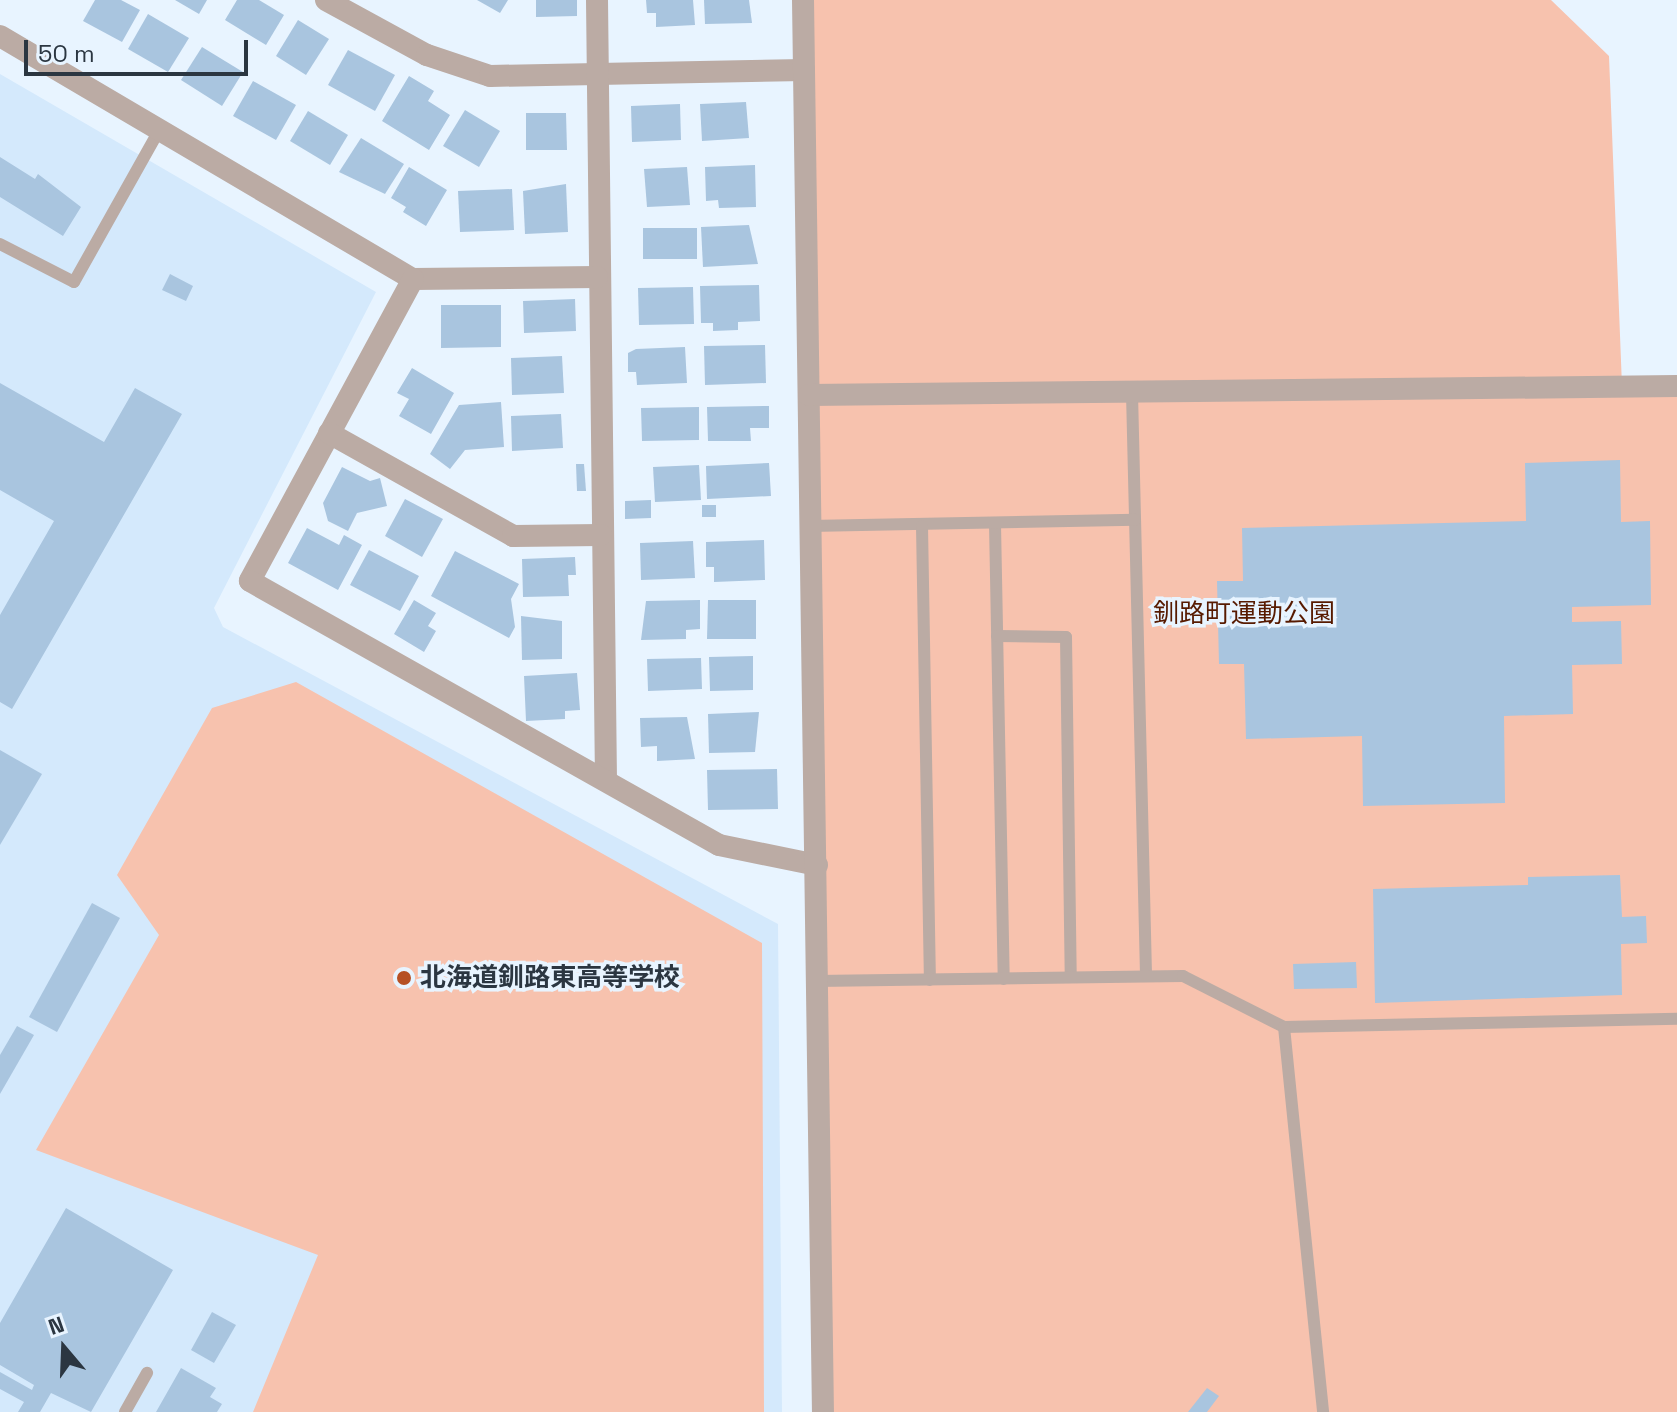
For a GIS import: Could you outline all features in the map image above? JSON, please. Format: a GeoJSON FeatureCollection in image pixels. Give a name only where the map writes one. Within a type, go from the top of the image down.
{"type":"FeatureCollection","features":[{"type":"Feature","properties":{"kind":"street"},"geometry":{"type":"LineString","coordinates":[[326,0],[427,55],[490,76],[804,70]]}},
{"type":"Feature","properties":{"kind":"street"},"geometry":{"type":"LineString","coordinates":[[597,0],[597,277],[606,780]]}},
{"type":"Feature","properties":{"kind":"street"},"geometry":{"type":"LineString","coordinates":[[803,0],[823,1412]]}},
{"type":"Feature","properties":{"kind":"street"},"geometry":{"type":"LineString","coordinates":[[0,36],[413,279],[597,277]]}},
{"type":"Feature","properties":{"kind":"street"},"geometry":{"type":"LineString","coordinates":[[413,279],[250,581],[719,845],[817,865]]}},
{"type":"Feature","properties":{"kind":"street"},"geometry":{"type":"LineString","coordinates":[[809,395],[1677,386]]}},
{"type":"Feature","properties":{"kind":"street"},"geometry":{"type":"LineString","coordinates":[[329,433],[513,536],[601,535]]}},
{"type":"Feature","properties":{"kind":"lane"},"geometry":{"type":"LineString","coordinates":[[0,244],[74,282],[160,129]]}},
{"type":"Feature","properties":{"kind":"lane"},"geometry":{"type":"LineString","coordinates":[[1132,393],[1146,976]]}},
{"type":"Feature","properties":{"kind":"lane"},"geometry":{"type":"LineString","coordinates":[[809,526],[1135,520]]}},
{"type":"Feature","properties":{"kind":"lane"},"geometry":{"type":"LineString","coordinates":[[995,524],[1004,979]]}},
{"type":"Feature","properties":{"kind":"lane"},"geometry":{"type":"LineString","coordinates":[[922,526],[930,980]]}},
{"type":"Feature","properties":{"kind":"lane"},"geometry":{"type":"LineString","coordinates":[[997,636],[1066,637],[1071,977]]}},
{"type":"Feature","properties":{"kind":"lane"},"geometry":{"type":"LineString","coordinates":[[816,981],[1183,976],[1284,1027],[1677,1019]]}},
{"type":"Feature","properties":{"kind":"lane"},"geometry":{"type":"LineString","coordinates":[[1284,1027],[1323,1412]]}},
{"type":"Feature","properties":{"kind":"lane"},"geometry":{"type":"LineString","coordinates":[[125,1412],[147,1373]]}},
{"type":"Feature","properties":{"kind":"shaded area","name":"北海道釧路東高等学校"},"geometry":{"type":"Polygon","coordinates":[[[0,74],[376,292],[214,608],[223,627],[778,924],[782,1412],[0,1412],[0,74]]]}},
{"type":"Feature","properties":{"kind":"green space","name":"釧路町運動公園"},"geometry":{"type":"Polygon","coordinates":[[[803,0],[1551,0],[1609,56],[1622,386],[1677,386],[1677,1412],[823,1412],[803,0]]]}},
{"type":"Feature","properties":{"kind":"green space","name":"北海道釧路東高等学校"},"geometry":{"type":"Polygon","coordinates":[[[296,682],[762,943],[764,1412],[253,1412],[318,1255],[36,1150],[159,935],[117,875],[212,708],[296,682]]]}},
{"type":"Feature","properties":{"kind":"building"},"geometry":{"type":"Polygon","coordinates":[[[95,0],[121,0],[140,10],[122,42],[83,21],[95,0]]]}},
{"type":"Feature","properties":{"kind":"building"},"geometry":{"type":"Polygon","coordinates":[[[175,0],[207,0],[199,14],[175,0]]]}},
{"type":"Feature","properties":{"kind":"building"},"geometry":{"type":"Polygon","coordinates":[[[237,0],[259,0],[284,15],[266,45],[225,20],[237,0]]]}},
{"type":"Feature","properties":{"kind":"building"},"geometry":{"type":"Polygon","coordinates":[[[477,0],[508,0],[500,13],[477,0]]]}},
{"type":"Feature","properties":{"kind":"building"},"geometry":{"type":"Polygon","coordinates":[[[536,0],[577,0],[577,16],[536,17],[536,0]]]}},
{"type":"Feature","properties":{"kind":"building"},"geometry":{"type":"Polygon","coordinates":[[[646,0],[693,0],[695,25],[656,27],[656,13],[647,13],[646,0]]]}},
{"type":"Feature","properties":{"kind":"building"},"geometry":{"type":"Polygon","coordinates":[[[704,0],[749,0],[752,23],[705,24],[704,0]]]}},
{"type":"Feature","properties":{"kind":"building"},"geometry":{"type":"Polygon","coordinates":[[[148,14],[189,38],[168,72],[128,49],[148,14]]]}},
{"type":"Feature","properties":{"kind":"building"},"geometry":{"type":"Polygon","coordinates":[[[298,20],[329,39],[306,75],[276,56],[298,20]]]}},
{"type":"Feature","properties":{"kind":"building"},"geometry":{"type":"Polygon","coordinates":[[[202,47],[243,72],[222,106],[181,80],[202,47]]]}},
{"type":"Feature","properties":{"kind":"building"},"geometry":{"type":"Polygon","coordinates":[[[348,50],[395,75],[375,111],[328,85],[348,50]]]}},
{"type":"Feature","properties":{"kind":"building"},"geometry":{"type":"Polygon","coordinates":[[[409,76],[434,91],[428,101],[450,115],[429,150],[382,121],[409,76]]]}},
{"type":"Feature","properties":{"kind":"building"},"geometry":{"type":"Polygon","coordinates":[[[253,81],[296,105],[276,140],[233,116],[253,81]]]}},
{"type":"Feature","properties":{"kind":"building"},"geometry":{"type":"Polygon","coordinates":[[[746,102],[749,138],[702,141],[700,104],[746,102]]]}},
{"type":"Feature","properties":{"kind":"building"},"geometry":{"type":"Polygon","coordinates":[[[680,104],[681,140],[632,142],[631,106],[680,104]]]}},
{"type":"Feature","properties":{"kind":"building"},"geometry":{"type":"Polygon","coordinates":[[[465,110],[500,131],[479,167],[443,146],[465,110]]]}},
{"type":"Feature","properties":{"kind":"building"},"geometry":{"type":"Polygon","coordinates":[[[308,111],[348,135],[330,165],[290,141],[308,111]]]}},
{"type":"Feature","properties":{"kind":"building"},"geometry":{"type":"Polygon","coordinates":[[[526,113],[566,113],[567,150],[526,150],[526,113]]]}},
{"type":"Feature","properties":{"kind":"building"},"geometry":{"type":"Polygon","coordinates":[[[361,138],[404,164],[385,194],[339,172],[361,138]]]}},
{"type":"Feature","properties":{"kind":"building"},"geometry":{"type":"Polygon","coordinates":[[[0,157],[35,179],[38,174],[81,207],[63,236],[0,197],[0,157]]]}},
{"type":"Feature","properties":{"kind":"building"},"geometry":{"type":"Polygon","coordinates":[[[755,165],[756,207],[719,208],[718,200],[706,201],[705,167],[755,165]]]}},
{"type":"Feature","properties":{"kind":"building"},"geometry":{"type":"Polygon","coordinates":[[[409,167],[447,190],[426,226],[403,212],[406,207],[391,198],[409,167]]]}},
{"type":"Feature","properties":{"kind":"building"},"geometry":{"type":"Polygon","coordinates":[[[687,167],[690,205],[647,207],[644,169],[687,167]]]}},
{"type":"Feature","properties":{"kind":"building"},"geometry":{"type":"Polygon","coordinates":[[[566,184],[568,232],[525,234],[523,191],[566,184]]]}},
{"type":"Feature","properties":{"kind":"building"},"geometry":{"type":"Polygon","coordinates":[[[512,189],[514,230],[460,232],[458,191],[512,189]]]}},
{"type":"Feature","properties":{"kind":"building"},"geometry":{"type":"Polygon","coordinates":[[[749,225],[758,264],[703,267],[701,227],[749,225]]]}},
{"type":"Feature","properties":{"kind":"building"},"geometry":{"type":"Polygon","coordinates":[[[643,228],[697,228],[697,259],[643,259],[643,228]]]}},
{"type":"Feature","properties":{"kind":"building"},"geometry":{"type":"Polygon","coordinates":[[[170,274],[193,286],[186,301],[162,290],[170,274]]]}},
{"type":"Feature","properties":{"kind":"building"},"geometry":{"type":"Polygon","coordinates":[[[759,285],[760,321],[738,322],[738,330],[713,331],[713,323],[701,323],[700,286],[759,285]]]}},
{"type":"Feature","properties":{"kind":"building"},"geometry":{"type":"Polygon","coordinates":[[[693,287],[694,324],[639,325],[638,288],[693,287]]]}},
{"type":"Feature","properties":{"kind":"building"},"geometry":{"type":"Polygon","coordinates":[[[575,299],[576,331],[524,333],[523,301],[575,299]]]}},
{"type":"Feature","properties":{"kind":"building"},"geometry":{"type":"Polygon","coordinates":[[[441,305],[501,305],[501,347],[441,348],[441,305]]]}},
{"type":"Feature","properties":{"kind":"building"},"geometry":{"type":"Polygon","coordinates":[[[765,345],[766,383],[705,385],[704,346],[765,345]]]}},
{"type":"Feature","properties":{"kind":"building"},"geometry":{"type":"Polygon","coordinates":[[[685,347],[687,383],[637,385],[636,372],[628,372],[628,353],[636,349],[685,347]]]}},
{"type":"Feature","properties":{"kind":"building"},"geometry":{"type":"Polygon","coordinates":[[[562,356],[564,393],[512,395],[511,358],[562,356]]]}},
{"type":"Feature","properties":{"kind":"building"},"geometry":{"type":"Polygon","coordinates":[[[412,368],[454,393],[431,434],[399,416],[409,399],[397,393],[412,368]]]}},
{"type":"Feature","properties":{"kind":"building"},"geometry":{"type":"Polygon","coordinates":[[[0,383],[104,442],[135,388],[182,414],[12,709],[0,702],[0,615],[54,521],[0,490],[0,383]]]}},
{"type":"Feature","properties":{"kind":"building"},"geometry":{"type":"Polygon","coordinates":[[[501,402],[504,447],[465,450],[450,469],[430,454],[459,405],[501,402]]]}},
{"type":"Feature","properties":{"kind":"building"},"geometry":{"type":"Polygon","coordinates":[[[769,406],[769,428],[750,428],[751,441],[708,441],[707,407],[769,406]]]}},
{"type":"Feature","properties":{"kind":"building"},"geometry":{"type":"Polygon","coordinates":[[[699,407],[699,440],[642,441],[641,408],[699,407]]]}},
{"type":"Feature","properties":{"kind":"building"},"geometry":{"type":"Polygon","coordinates":[[[561,414],[563,448],[512,451],[511,416],[561,414]]]}},
{"type":"Feature","properties":{"kind":"building"},"geometry":{"type":"Polygon","coordinates":[[[1620,460],[1621,522],[1650,521],[1651,605],[1572,607],[1572,622],[1621,621],[1622,664],[1572,665],[1573,714],[1504,716],[1505,803],[1363,806],[1362,736],[1246,739],[1244,664],[1219,664],[1217,581],[1243,581],[1242,528],[1526,521],[1525,463],[1620,460]]]}},
{"type":"Feature","properties":{"kind":"building"},"geometry":{"type":"Polygon","coordinates":[[[769,463],[771,496],[707,499],[706,466],[769,463]]]}},
{"type":"Feature","properties":{"kind":"building"},"geometry":{"type":"Polygon","coordinates":[[[576,464],[584,464],[586,491],[577,491],[576,464]]]}},
{"type":"Feature","properties":{"kind":"building"},"geometry":{"type":"Polygon","coordinates":[[[699,465],[701,500],[655,502],[653,467],[699,465]]]}},
{"type":"Feature","properties":{"kind":"building"},"geometry":{"type":"Polygon","coordinates":[[[342,467],[370,481],[380,478],[387,506],[357,513],[348,531],[328,521],[323,503],[342,467]]]}},
{"type":"Feature","properties":{"kind":"building"},"geometry":{"type":"Polygon","coordinates":[[[405,499],[443,519],[422,557],[385,536],[405,499]]]}},
{"type":"Feature","properties":{"kind":"building"},"geometry":{"type":"Polygon","coordinates":[[[651,500],[651,518],[625,519],[625,501],[651,500]]]}},
{"type":"Feature","properties":{"kind":"building"},"geometry":{"type":"Polygon","coordinates":[[[702,505],[716,505],[716,517],[702,517],[702,505]]]}},
{"type":"Feature","properties":{"kind":"building"},"geometry":{"type":"Polygon","coordinates":[[[307,528],[339,545],[344,535],[362,545],[338,590],[288,563],[307,528]]]}},
{"type":"Feature","properties":{"kind":"building"},"geometry":{"type":"Polygon","coordinates":[[[764,540],[765,580],[714,582],[714,567],[706,567],[706,542],[764,540]]]}},
{"type":"Feature","properties":{"kind":"building"},"geometry":{"type":"Polygon","coordinates":[[[693,541],[695,578],[641,580],[640,543],[693,541]]]}},
{"type":"Feature","properties":{"kind":"building"},"geometry":{"type":"Polygon","coordinates":[[[369,550],[419,576],[400,611],[350,585],[369,550]]]}},
{"type":"Feature","properties":{"kind":"building"},"geometry":{"type":"Polygon","coordinates":[[[455,551],[519,584],[511,599],[515,627],[509,638],[431,596],[455,551]]]}},
{"type":"Feature","properties":{"kind":"building"},"geometry":{"type":"Polygon","coordinates":[[[575,557],[576,575],[568,575],[569,596],[523,597],[522,559],[575,557]]]}},
{"type":"Feature","properties":{"kind":"building"},"geometry":{"type":"Polygon","coordinates":[[[414,600],[436,613],[428,626],[436,631],[424,652],[394,634],[414,600]]]}},
{"type":"Feature","properties":{"kind":"building"},"geometry":{"type":"Polygon","coordinates":[[[700,600],[700,629],[686,630],[686,639],[641,640],[646,601],[700,600]]]}},
{"type":"Feature","properties":{"kind":"building"},"geometry":{"type":"Polygon","coordinates":[[[708,600],[756,600],[756,639],[707,639],[708,600]]]}},
{"type":"Feature","properties":{"kind":"building"},"geometry":{"type":"Polygon","coordinates":[[[521,616],[562,621],[562,659],[522,660],[521,616]]]}},
{"type":"Feature","properties":{"kind":"building"},"geometry":{"type":"Polygon","coordinates":[[[753,656],[753,690],[710,691],[709,657],[753,656]]]}},
{"type":"Feature","properties":{"kind":"building"},"geometry":{"type":"Polygon","coordinates":[[[701,658],[702,689],[648,691],[647,659],[701,658]]]}},
{"type":"Feature","properties":{"kind":"building"},"geometry":{"type":"Polygon","coordinates":[[[577,673],[580,710],[565,711],[565,719],[526,721],[524,676],[577,673]]]}},
{"type":"Feature","properties":{"kind":"building"},"geometry":{"type":"Polygon","coordinates":[[[759,712],[755,752],[709,753],[708,714],[759,712]]]}},
{"type":"Feature","properties":{"kind":"building"},"geometry":{"type":"Polygon","coordinates":[[[687,717],[695,759],[657,761],[657,746],[641,747],[640,718],[687,717]]]}},
{"type":"Feature","properties":{"kind":"building"},"geometry":{"type":"Polygon","coordinates":[[[0,750],[42,774],[0,845],[0,750]]]}},
{"type":"Feature","properties":{"kind":"building"},"geometry":{"type":"Polygon","coordinates":[[[777,769],[778,809],[708,810],[707,770],[777,769]]]}},
{"type":"Feature","properties":{"kind":"building"},"geometry":{"type":"Polygon","coordinates":[[[1620,875],[1622,917],[1646,916],[1647,943],[1621,944],[1622,995],[1375,1003],[1373,889],[1528,885],[1528,877],[1620,875]]]}},
{"type":"Feature","properties":{"kind":"building"},"geometry":{"type":"Polygon","coordinates":[[[92,903],[120,918],[57,1032],[29,1017],[92,903]]]}},
{"type":"Feature","properties":{"kind":"building"},"geometry":{"type":"Polygon","coordinates":[[[1356,962],[1357,988],[1294,989],[1293,964],[1356,962]]]}},
{"type":"Feature","properties":{"kind":"building"},"geometry":{"type":"Polygon","coordinates":[[[17,1026],[34,1035],[0,1094],[0,1055],[17,1026]]]}},
{"type":"Feature","properties":{"kind":"building"},"geometry":{"type":"Polygon","coordinates":[[[66,1208],[173,1270],[91,1412],[51,1393],[40,1412],[18,1412],[24,1402],[0,1389],[0,1372],[32,1390],[34,1385],[0,1365],[0,1323],[66,1208]]]}},
{"type":"Feature","properties":{"kind":"building"},"geometry":{"type":"Polygon","coordinates":[[[212,1312],[236,1325],[214,1363],[191,1350],[212,1312]]]}},
{"type":"Feature","properties":{"kind":"building"},"geometry":{"type":"Polygon","coordinates":[[[181,1368],[216,1388],[210,1397],[222,1404],[217,1412],[156,1412],[181,1368]]]}},
{"type":"Feature","properties":{"kind":"building"},"geometry":{"type":"Polygon","coordinates":[[[1207,1388],[1219,1396],[1207,1412],[1188,1412],[1207,1388]]]}},
{"type":"Feature","properties":{"kind":"place","name":"北海道釧路東高等学校"},"geometry":{"type":"Point","coordinates":[404,978]}}]}
